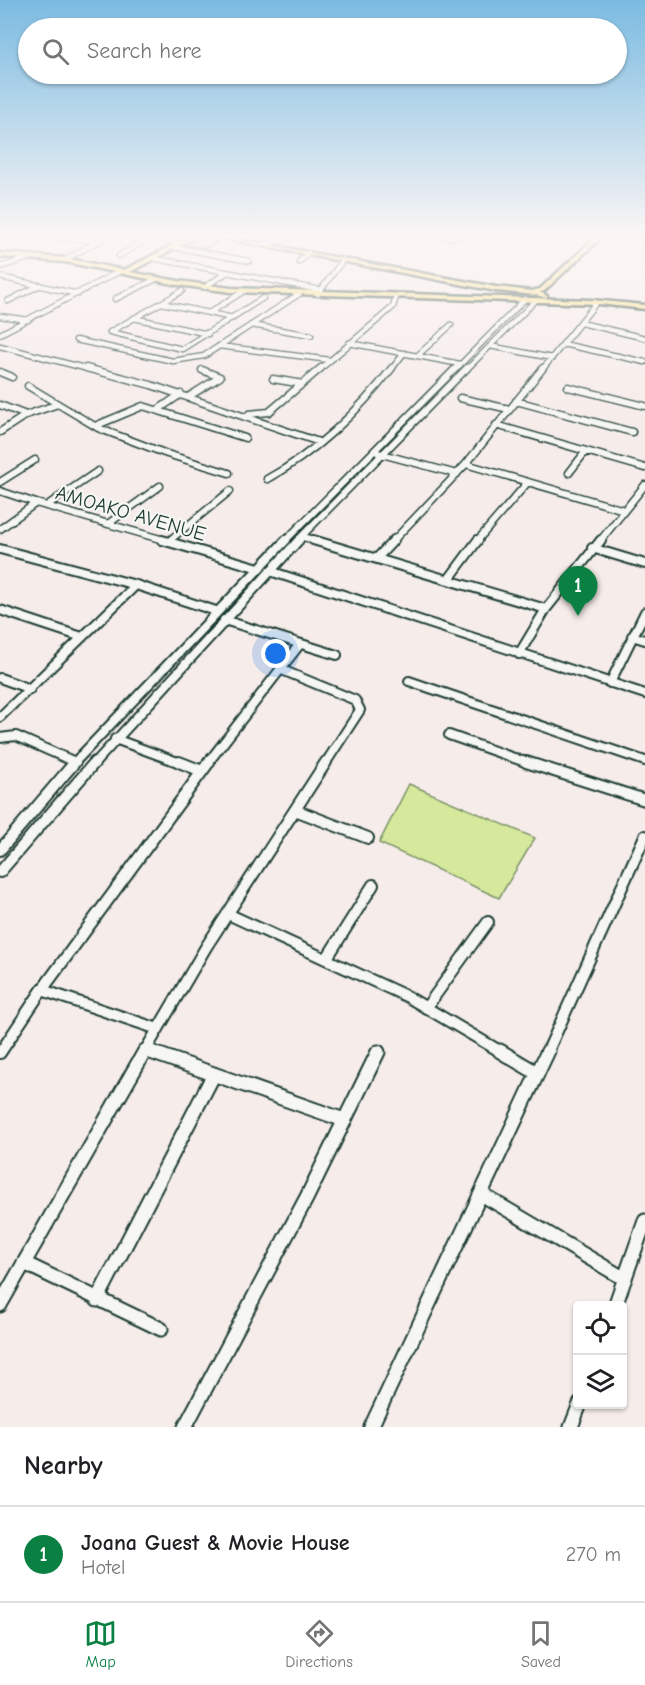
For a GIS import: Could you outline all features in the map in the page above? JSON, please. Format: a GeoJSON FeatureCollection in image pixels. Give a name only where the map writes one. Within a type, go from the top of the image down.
{"type":"FeatureCollection","features":[{"type":"Feature","properties":{"kind":"main road"},"geometry":{"type":"LineString","coordinates":[[603,304],[645,307]]}},
{"type":"Feature","properties":{"kind":"street"},"geometry":{"type":"LineString","coordinates":[[0,334],[60,304]]}},
{"type":"Feature","properties":{"kind":"street"},"geometry":{"type":"LineString","coordinates":[[160,304],[110,332],[182,349],[254,304]]}},
{"type":"Feature","properties":{"kind":"street"},"geometry":{"type":"LineString","coordinates":[[164,304],[232,318]]}},
{"type":"Feature","properties":{"kind":"street"},"geometry":{"type":"LineString","coordinates":[[209,313],[224,304]]}},
{"type":"Feature","properties":{"kind":"street"},"geometry":{"type":"LineString","coordinates":[[76,340],[173,361],[204,356],[285,304]]}},
{"type":"Feature","properties":{"kind":"street"},"geometry":{"type":"LineString","coordinates":[[265,422],[269,412],[393,307],[394,304]]}},
{"type":"Feature","properties":{"kind":"street"},"geometry":{"type":"LineString","coordinates":[[0,850],[75,762],[216,611],[518,304]]}},
{"type":"Feature","properties":{"kind":"street"},"geometry":{"type":"LineString","coordinates":[[0,872],[115,739],[270,571],[381,454],[535,304]]}},
{"type":"Feature","properties":{"kind":"street"},"geometry":{"type":"LineString","coordinates":[[377,558],[466,464],[596,304]]}},
{"type":"Feature","properties":{"kind":"street"},"geometry":{"type":"LineString","coordinates":[[0,316],[28,320]]}},
{"type":"Feature","properties":{"kind":"street"},"geometry":{"type":"LineString","coordinates":[[134,318],[208,334]]}},
{"type":"Feature","properties":{"kind":"street"},"geometry":{"type":"LineString","coordinates":[[581,323],[645,338]]}},
{"type":"Feature","properties":{"kind":"street"},"geometry":{"type":"LineString","coordinates":[[418,355],[451,325]]}},
{"type":"Feature","properties":{"kind":"street"},"geometry":{"type":"LineString","coordinates":[[251,326],[311,335]]}},
{"type":"Feature","properties":{"kind":"street"},"geometry":{"type":"LineString","coordinates":[[350,343],[460,364]]}},
{"type":"Feature","properties":{"kind":"street"},"geometry":{"type":"LineString","coordinates":[[563,344],[645,362]]}},
{"type":"Feature","properties":{"kind":"street"},"geometry":{"type":"LineString","coordinates":[[490,345],[552,358]]}},
{"type":"Feature","properties":{"kind":"street"},"geometry":{"type":"LineString","coordinates":[[0,346],[181,394],[320,442]]}},
{"type":"Feature","properties":{"kind":"street"},"geometry":{"type":"LineString","coordinates":[[219,346],[330,360]]}},
{"type":"Feature","properties":{"kind":"street"},"geometry":{"type":"LineString","coordinates":[[267,479],[293,464],[368,402],[404,353]]}},
{"type":"Feature","properties":{"kind":"street"},"geometry":{"type":"LineString","coordinates":[[188,397],[220,377],[202,370]]}},
{"type":"Feature","properties":{"kind":"street"},"geometry":{"type":"LineString","coordinates":[[0,372],[12,377]]}},
{"type":"Feature","properties":{"kind":"street"},"geometry":{"type":"LineString","coordinates":[[273,379],[303,384]]}},
{"type":"Feature","properties":{"kind":"street"},"geometry":{"type":"LineString","coordinates":[[28,386],[95,426],[167,454],[229,473]]}},
{"type":"Feature","properties":{"kind":"street"},"geometry":{"type":"LineString","coordinates":[[568,387],[645,406]]}},
{"type":"Feature","properties":{"kind":"street"},"geometry":{"type":"LineString","coordinates":[[159,409],[181,394]]}},
{"type":"Feature","properties":{"kind":"street"},"geometry":{"type":"LineString","coordinates":[[460,398],[509,409]]}},
{"type":"Feature","properties":{"kind":"street"},"geometry":{"type":"LineString","coordinates":[[516,400],[632,432]]}},
{"type":"Feature","properties":{"kind":"street"},"geometry":{"type":"LineString","coordinates":[[0,432],[26,415],[58,404]]}},
{"type":"Feature","properties":{"kind":"street"},"geometry":{"type":"LineString","coordinates":[[0,405],[26,415]]}},
{"type":"Feature","properties":{"kind":"street"},"geometry":{"type":"LineString","coordinates":[[95,426],[138,406],[159,409],[245,438]]}},
{"type":"Feature","properties":{"kind":"street"},"geometry":{"type":"LineString","coordinates":[[242,414],[269,412]]}},
{"type":"Feature","properties":{"kind":"street"},"geometry":{"type":"LineString","coordinates":[[496,425],[645,468]]}},
{"type":"Feature","properties":{"kind":"street"},"geometry":{"type":"LineString","coordinates":[[569,473],[586,451]]}},
{"type":"Feature","properties":{"kind":"street"},"geometry":{"type":"LineString","coordinates":[[372,452],[457,474]]}},
{"type":"Feature","properties":{"kind":"street"},"geometry":{"type":"LineString","coordinates":[[0,482],[35,460]]}},
{"type":"Feature","properties":{"kind":"street"},"geometry":{"type":"LineString","coordinates":[[466,464],[624,510]]}},
{"type":"Feature","properties":{"kind":"street"},"geometry":{"type":"LineString","coordinates":[[46,506],[98,471]]}},
{"type":"Feature","properties":{"kind":"street"},"geometry":{"type":"LineString","coordinates":[[449,579],[488,526],[528,482]]}},
{"type":"Feature","properties":{"kind":"street"},"geometry":{"type":"LineString","coordinates":[[519,654],[546,609],[592,548],[645,485]]}},
{"type":"Feature","properties":{"kind":"street"},"geometry":{"type":"LineString","coordinates":[[108,524],[160,486]]}},
{"type":"Feature","properties":{"kind":"street"},"geometry":{"type":"LineString","coordinates":[[0,491],[36,503]]}},
{"type":"Feature","properties":{"kind":"street"},"geometry":{"type":"LineString","coordinates":[[170,540],[230,491]]}},
{"type":"Feature","properties":{"kind":"street","name":"AMOAKO AVENUE"},"geometry":{"type":"LineString","coordinates":[[0,529],[36,503],[170,540],[259,568]]}},
{"type":"Feature","properties":{"kind":"street"},"geometry":{"type":"LineString","coordinates":[[303,537],[546,609]]}},
{"type":"Feature","properties":{"kind":"street"},"geometry":{"type":"LineString","coordinates":[[592,548],[645,564]]}},
{"type":"Feature","properties":{"kind":"street"},"geometry":{"type":"LineString","coordinates":[[0,549],[136,585],[216,611]]}},
{"type":"Feature","properties":{"kind":"street"},"geometry":{"type":"LineString","coordinates":[[270,571],[519,654],[645,693]]}},
{"type":"Feature","properties":{"kind":"street"},"geometry":{"type":"LineString","coordinates":[[0,717],[136,585]]}},
{"type":"Feature","properties":{"kind":"street"},"geometry":{"type":"LineString","coordinates":[[0,610],[82,638]]}},
{"type":"Feature","properties":{"kind":"street"},"geometry":{"type":"LineString","coordinates":[[610,683],[645,612]]}},
{"type":"Feature","properties":{"kind":"street"},"geometry":{"type":"LineString","coordinates":[[224,620],[337,655]]}},
{"type":"Feature","properties":{"kind":"street"},"geometry":{"type":"LineString","coordinates":[[632,636],[645,640]]}},
{"type":"Feature","properties":{"kind":"street"},"geometry":{"type":"LineString","coordinates":[[0,1053],[42,990],[202,771],[300,644]]}},
{"type":"Feature","properties":{"kind":"street"},"geometry":{"type":"LineString","coordinates":[[0,1305],[158,1029],[228,914],[360,710],[355,700],[282,670]]}},
{"type":"Feature","properties":{"kind":"street"},"geometry":{"type":"LineString","coordinates":[[0,678],[30,689]]}},
{"type":"Feature","properties":{"kind":"street"},"geometry":{"type":"LineString","coordinates":[[409,681],[645,761]]}},
{"type":"Feature","properties":{"kind":"street"},"geometry":{"type":"LineString","coordinates":[[449,735],[559,774],[645,800]]}},
{"type":"Feature","properties":{"kind":"street"},"geometry":{"type":"LineString","coordinates":[[0,738],[16,736],[75,762]]}},
{"type":"Feature","properties":{"kind":"street"},"geometry":{"type":"LineString","coordinates":[[115,739],[202,771]]}},
{"type":"Feature","properties":{"kind":"street"},"geometry":{"type":"LineString","coordinates":[[295,810],[368,838]]}},
{"type":"Feature","properties":{"kind":"street"},"geometry":{"type":"LineString","coordinates":[[371,1427],[645,837]]}},
{"type":"Feature","properties":{"kind":"street"},"geometry":{"type":"LineString","coordinates":[[327,958],[373,885]]}},
{"type":"Feature","properties":{"kind":"street"},"geometry":{"type":"LineString","coordinates":[[228,914],[327,958],[426,1008],[537,1073]]}},
{"type":"Feature","properties":{"kind":"street"},"geometry":{"type":"LineString","coordinates":[[426,1008],[488,922]]}},
{"type":"Feature","properties":{"kind":"street"},"geometry":{"type":"LineString","coordinates":[[42,990],[158,1029]]}},
{"type":"Feature","properties":{"kind":"street"},"geometry":{"type":"LineString","coordinates":[[147,1051],[282,1095],[344,1120]]}},
{"type":"Feature","properties":{"kind":"street"},"geometry":{"type":"LineString","coordinates":[[185,1427],[238,1323],[302,1206],[378,1052]]}},
{"type":"Feature","properties":{"kind":"street"},"geometry":{"type":"LineString","coordinates":[[97,1300],[214,1074]]}},
{"type":"Feature","properties":{"kind":"street"},"geometry":{"type":"LineString","coordinates":[[481,1194],[625,1279]]}},
{"type":"Feature","properties":{"kind":"street"},"geometry":{"type":"LineString","coordinates":[[617,1301],[645,1221]]}},
{"type":"Feature","properties":{"kind":"street"},"geometry":{"type":"LineString","coordinates":[[24,1263],[161,1329]]}},
{"type":"Feature","properties":{"kind":"street"},"geometry":{"type":"LineString","coordinates":[[572,1427],[577,1409]]}},
{"type":"Feature","properties":{"kind":"green space"},"geometry":{"type":"Polygon","coordinates":[[[409,784],[535,838],[499,898],[379,843],[409,784]]]}},
{"type":"Feature","properties":{"kind":"place","name":"Joana Guest & Movie House"},"geometry":{"type":"Point","coordinates":[578,616]}}]}
